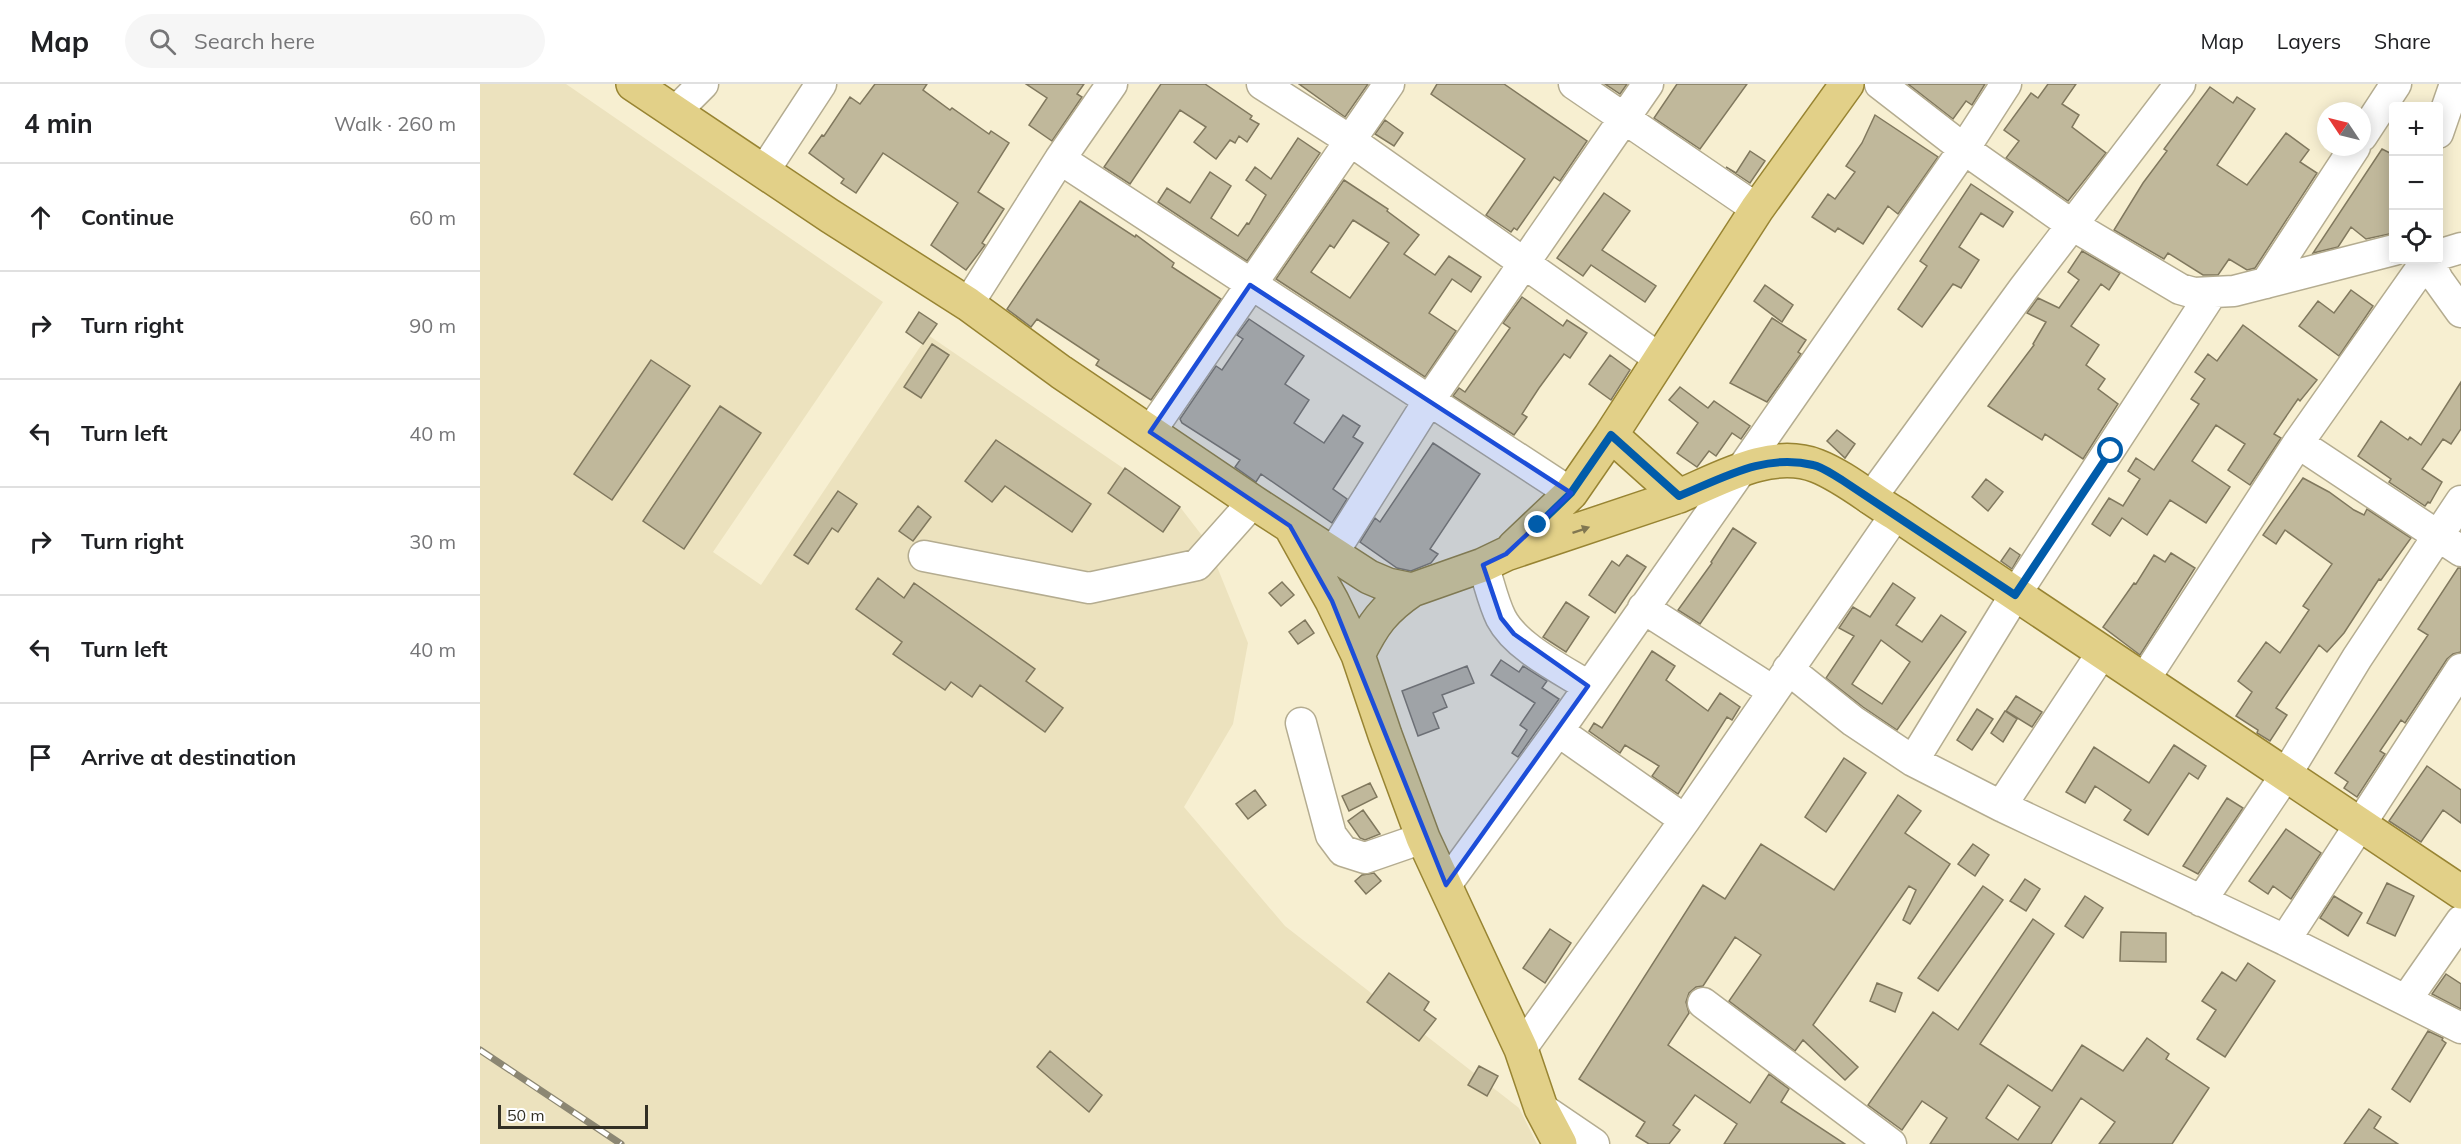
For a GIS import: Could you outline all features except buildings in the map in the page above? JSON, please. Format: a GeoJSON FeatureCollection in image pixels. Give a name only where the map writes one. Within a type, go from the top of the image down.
{"type":"FeatureCollection","features":[{"type":"Feature","properties":{"kind":"main road"},"geometry":{"type":"LineString","coordinates":[[633,84],[968,304],[1060,372],[1253,502],[1369,577],[1388,585],[1412,590]]}},
{"type":"Feature","properties":{"kind":"main road"},"geometry":{"type":"LineString","coordinates":[[1495,560],[1571,493],[1757,209],[1847,84]]}},
{"type":"Feature","properties":{"kind":"main road"},"geometry":{"type":"LineString","coordinates":[[1611,435],[1679,496]]}},
{"type":"Feature","properties":{"kind":"main road"},"geometry":{"type":"LineString","coordinates":[[1358,655],[1372,625],[1391,603],[1412,590],[1679,496],[1741,470],[1773,461],[1815,465],[1883,506],[2461,892]]}},
{"type":"Feature","properties":{"kind":"main road"},"geometry":{"type":"LineString","coordinates":[[1290,526],[1332,601],[1358,655],[1423,838],[1521,1049],[1541,1108],[1560,1144]]}},
{"type":"Feature","properties":{"kind":"street"},"geometry":{"type":"LineString","coordinates":[[675,112],[703,84]]}},
{"type":"Feature","properties":{"kind":"street"},"geometry":{"type":"LineString","coordinates":[[764,171],[821,84]]}},
{"type":"Feature","properties":{"kind":"street"},"geometry":{"type":"LineString","coordinates":[[968,304],[1060,159],[1112,84]]}},
{"type":"Feature","properties":{"kind":"street"},"geometry":{"type":"LineString","coordinates":[[1262,84],[1351,141],[1660,360]]}},
{"type":"Feature","properties":{"kind":"street"},"geometry":{"type":"LineString","coordinates":[[1150,432],[1389,84]]}},
{"type":"Feature","properties":{"kind":"street"},"geometry":{"type":"LineString","coordinates":[[1574,84],[1757,209]]}},
{"type":"Feature","properties":{"kind":"street"},"geometry":{"type":"LineString","coordinates":[[1333,553],[1428,402],[1648,84]]}},
{"type":"Feature","properties":{"kind":"street"},"geometry":{"type":"LineString","coordinates":[[1880,84],[1964,149],[2072,225],[2180,289],[2211,294],[2266,283],[2389,251]]}},
{"type":"Feature","properties":{"kind":"street"},"geometry":{"type":"LineString","coordinates":[[1446,885],[1558,731],[1741,470],[1964,149],[2006,84]]}},
{"type":"Feature","properties":{"kind":"street"},"geometry":{"type":"LineString","coordinates":[[1521,1049],[1685,820],[1781,680],[1883,506],[2072,225],[2180,84]]}},
{"type":"Feature","properties":{"kind":"street"},"geometry":{"type":"LineString","coordinates":[[2371,122],[2396,84]]}},
{"type":"Feature","properties":{"kind":"street"},"geometry":{"type":"LineString","coordinates":[[2443,121],[2455,84]]}},
{"type":"Feature","properties":{"kind":"street"},"geometry":{"type":"LineString","coordinates":[[2266,283],[2349,156]]}},
{"type":"Feature","properties":{"kind":"street"},"geometry":{"type":"LineString","coordinates":[[1060,159],[1428,402],[1571,493]]}},
{"type":"Feature","properties":{"kind":"street"},"geometry":{"type":"LineString","coordinates":[[2443,254],[2461,248]]}},
{"type":"Feature","properties":{"kind":"street"},"geometry":{"type":"LineString","coordinates":[[2144,680],[2298,443],[2425,264]]}},
{"type":"Feature","properties":{"kind":"street"},"geometry":{"type":"LineString","coordinates":[[2430,264],[2438,280],[2461,312]]}},
{"type":"Feature","properties":{"kind":"street"},"geometry":{"type":"LineString","coordinates":[[1913,760],[2015,595],[2211,294]]}},
{"type":"Feature","properties":{"kind":"street"},"geometry":{"type":"LineString","coordinates":[[2298,443],[2449,544]]}},
{"type":"Feature","properties":{"kind":"street"},"geometry":{"type":"LineString","coordinates":[[2201,901],[2285,776],[2449,544],[2461,501]]}},
{"type":"Feature","properties":{"kind":"street"},"geometry":{"type":"LineString","coordinates":[[924,556],[1089,588],[1197,565],[1253,502]]}},
{"type":"Feature","properties":{"kind":"street"},"geometry":{"type":"LineString","coordinates":[[1495,560],[1501,618],[1532,650],[1588,686]]}},
{"type":"Feature","properties":{"kind":"street"},"geometry":{"type":"LineString","coordinates":[[1643,608],[1781,680],[1853,721],[1913,760],[2001,806],[2285,940],[2461,1028]]}},
{"type":"Feature","properties":{"kind":"street"},"geometry":{"type":"LineString","coordinates":[[2001,806],[2102,652]]}},
{"type":"Feature","properties":{"kind":"street"},"geometry":{"type":"LineString","coordinates":[[2285,940],[2461,669]]}},
{"type":"Feature","properties":{"kind":"street"},"geometry":{"type":"LineString","coordinates":[[1301,723],[1331,835],[1343,851],[1365,858],[1423,838]]}},
{"type":"Feature","properties":{"kind":"street"},"geometry":{"type":"LineString","coordinates":[[1558,731],[1685,820]]}},
{"type":"Feature","properties":{"kind":"street"},"geometry":{"type":"LineString","coordinates":[[2406,1000],[2461,921]]}},
{"type":"Feature","properties":{"kind":"street"},"geometry":{"type":"LineString","coordinates":[[1703,1003],[1891,1144]]}},
{"type":"Feature","properties":{"kind":"street"},"geometry":{"type":"LineString","coordinates":[[1541,1108],[1594,1144]]}},
{"type":"Feature","properties":{"kind":"highlighted area"},"geometry":{"type":"Polygon","coordinates":[[[1250,285],[1571,493],[1506,554],[1483,565],[1501,618],[1514,634],[1588,686],[1446,885],[1332,601],[1290,526],[1150,432],[1250,285]]]}},
{"type":"Feature","properties":{"kind":"shaded area"},"geometry":{"type":"Polygon","coordinates":[[[480,84],[566,84],[883,302],[713,552],[761,585],[928,335],[1180,507],[1207,542],[1248,643],[1233,724],[1184,807],[1285,926],[1519,1108],[1537,1144],[480,1144],[480,84]]]}},
{"type":"Feature","properties":{"kind":"railway"},"geometry":{"type":"LineString","coordinates":[[480,1050],[621,1144]]}},
{"type":"Feature","properties":{"kind":"route"},"geometry":{"type":"LineString","coordinates":[[1538,525],[1571,493],[1611,435],[1679,496],[1741,470],[1773,461],[1791,461],[1815,465],[1842,480],[2015,595],[2111,451]]}}]}
